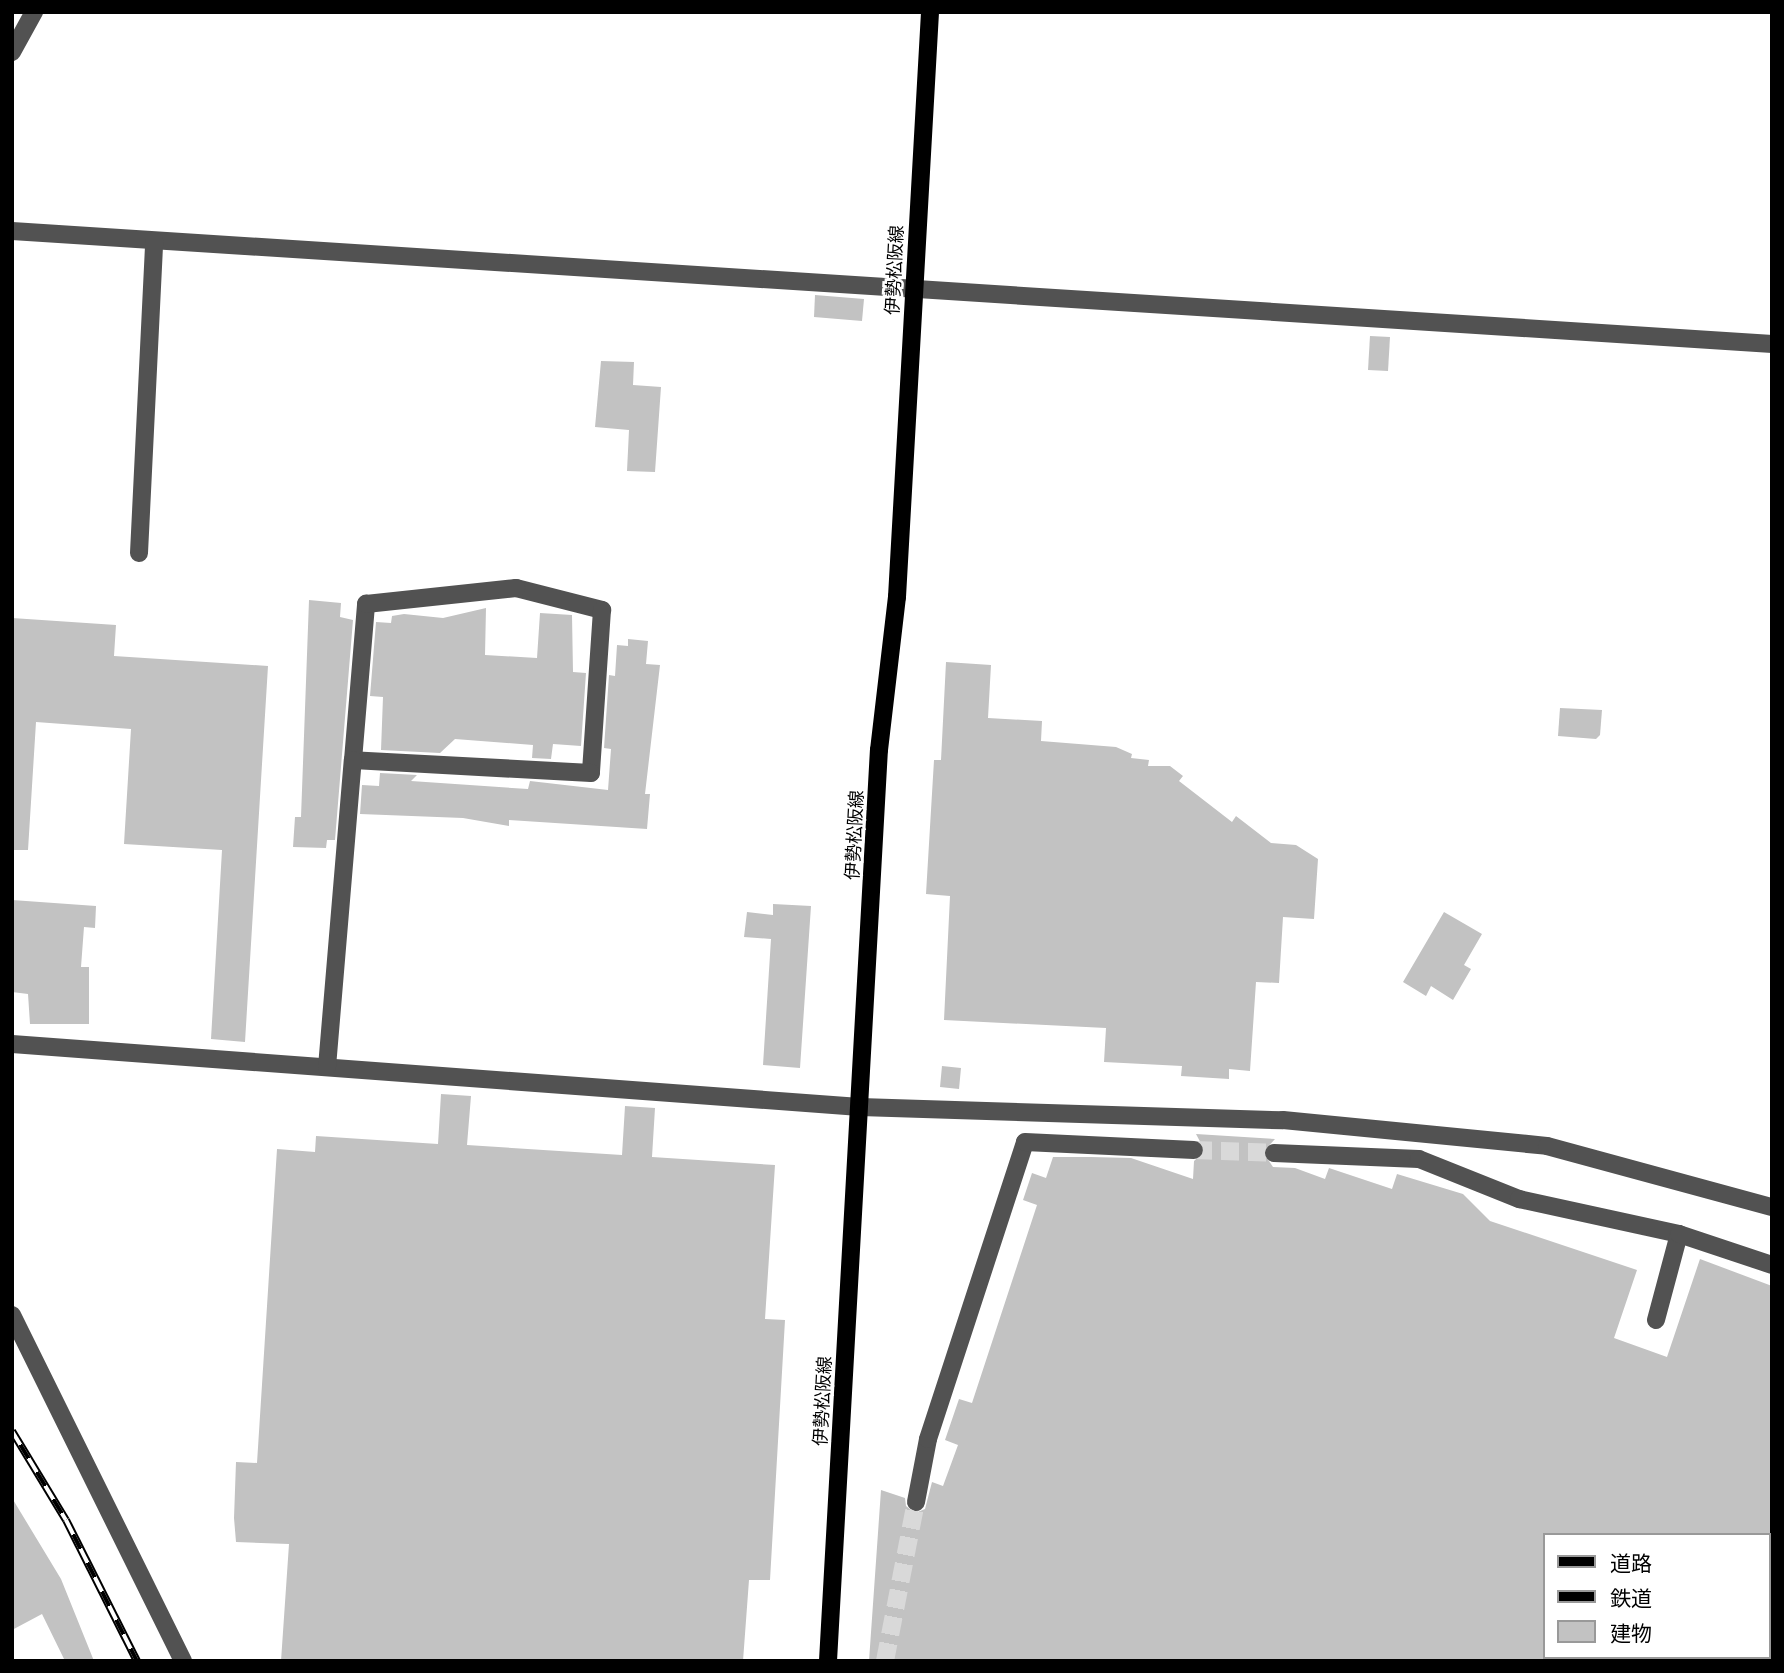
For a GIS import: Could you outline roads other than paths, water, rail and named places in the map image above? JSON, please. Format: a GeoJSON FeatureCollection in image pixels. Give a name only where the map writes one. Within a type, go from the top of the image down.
{"type":"FeatureCollection","features":[{"type":"Feature","properties":{"kind":"main road","name":"伊勢松阪線"},"geometry":{"type":"LineString","coordinates":[[828,1661],[879,750],[897,597],[930,12]]}},
{"type":"Feature","properties":{"kind":"street"},"geometry":{"type":"LineString","coordinates":[[12,52],[34,12]]}},
{"type":"Feature","properties":{"kind":"street"},"geometry":{"type":"LineString","coordinates":[[12,231],[1772,344]]}},
{"type":"Feature","properties":{"kind":"street"},"geometry":{"type":"LineString","coordinates":[[139,553],[153,241]]}},
{"type":"Feature","properties":{"kind":"street"},"geometry":{"type":"LineString","coordinates":[[327,1067],[366,604],[516,588],[601,610],[590,772],[353,760]]}},
{"type":"Feature","properties":{"kind":"street"},"geometry":{"type":"LineString","coordinates":[[12,1044],[860,1107],[1283,1120],[1547,1146],[1772,1207]]}},
{"type":"Feature","properties":{"kind":"street"},"geometry":{"type":"LineString","coordinates":[[916,1502],[928,1438],[1026,1142],[1194,1150]]}},
{"type":"Feature","properties":{"kind":"street"},"geometry":{"type":"LineString","coordinates":[[1274,1153],[1419,1159],[1519,1199],[1679,1234],[1772,1265]]}},
{"type":"Feature","properties":{"kind":"street"},"geometry":{"type":"LineString","coordinates":[[1656,1320],[1679,1234]]}},
{"type":"Feature","properties":{"kind":"street"},"geometry":{"type":"LineString","coordinates":[[12,1315],[184,1661]]}},
{"type":"Feature","properties":{"kind":"tunnel"},"geometry":{"type":"LineString","coordinates":[[1194,1150],[1274,1153]]}},
{"type":"Feature","properties":{"kind":"tunnel"},"geometry":{"type":"LineString","coordinates":[[885,1661],[916,1502]]}},
{"type":"Feature","properties":{"kind":"railway"},"geometry":{"type":"LineString","coordinates":[[12,1431],[66,1520],[137,1661]]}}]}
